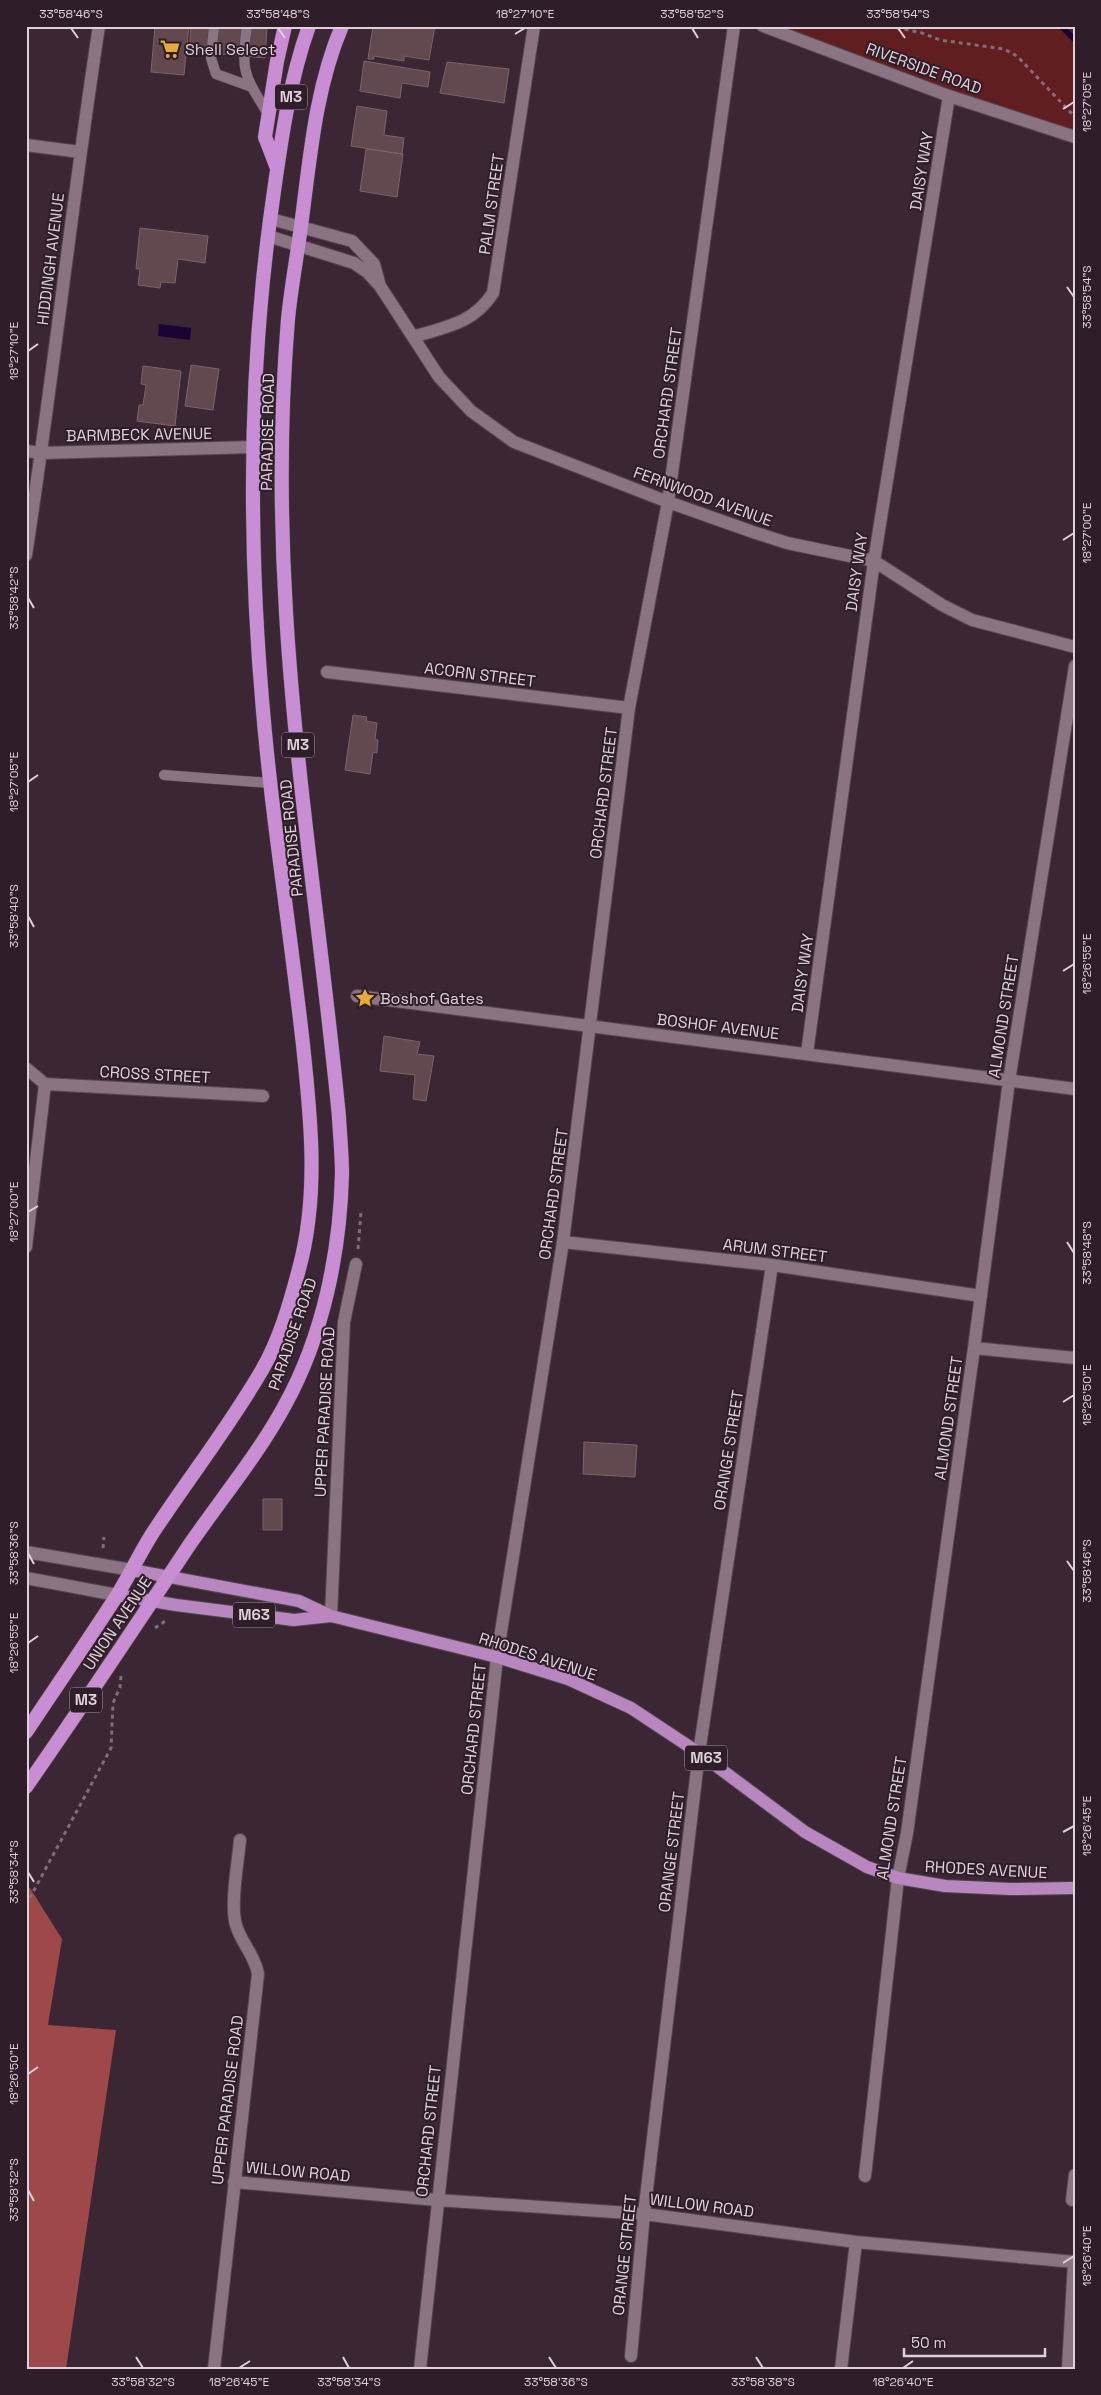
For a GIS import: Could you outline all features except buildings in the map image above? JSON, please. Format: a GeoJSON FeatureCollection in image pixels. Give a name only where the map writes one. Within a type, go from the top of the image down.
{"type":"FeatureCollection","features":[{"type":"Feature","properties":{"kind":"highway"},"geometry":{"type":"LineString","coordinates":[[278,169],[265,137],[285,26]]}},
{"type":"Feature","properties":{"kind":"highway","name":"PARADISE ROAD"},"geometry":{"type":"LineString","coordinates":[[132,1570],[151,1536],[218,1441],[264,1367],[280,1330],[298,1274],[312,1195],[309,1104],[298,1001],[270,783],[256,606],[253,447],[259,328],[268,236],[291,93],[308,26]]}},
{"type":"Feature","properties":{"kind":"highway","name":"PARADISE ROAD"},"geometry":{"type":"LineString","coordinates":[[168,1577],[257,1450],[285,1405],[316,1329],[330,1279],[338,1240],[342,1174],[339,1117],[289,669],[283,547],[283,442],[288,318],[298,244],[320,95],[326,69],[342,26]]}},
{"type":"Feature","properties":{"kind":"highway","name":"UNION AVENUE"},"geometry":{"type":"LineString","coordinates":[[26,1732],[132,1570]]}},
{"type":"Feature","properties":{"kind":"highway","name":"UNION AVENUE"},"geometry":{"type":"LineString","coordinates":[[26,1787],[168,1577]]}},
{"type":"Feature","properties":{"kind":"main road","name":"RHODES AVENUE"},"geometry":{"type":"LineString","coordinates":[[132,1570],[299,1600],[331,1616],[497,1657],[568,1680],[631,1708],[699,1753],[805,1832],[867,1867],[898,1878],[953,1886],[1010,1889],[1075,1888]]}},
{"type":"Feature","properties":{"kind":"main road","name":"RHODES AVENUE"},"geometry":{"type":"LineString","coordinates":[[117,1594],[152,1601],[294,1620],[331,1616]]}},
{"type":"Feature","properties":{"kind":"street","name":"HIDDINGH AVENUE"},"geometry":{"type":"LineString","coordinates":[[26,556],[42,453],[80,152],[99,26]]}},
{"type":"Feature","properties":{"kind":"street","name":"PALM STREET"},"geometry":{"type":"LineString","coordinates":[[412,337],[468,319],[486,304],[493,293],[534,26]]}},
{"type":"Feature","properties":{"kind":"street","name":"ORCHARD STREET"},"geometry":{"type":"LineString","coordinates":[[420,2369],[497,1657],[564,1242],[629,708],[668,502],[734,26]]}},
{"type":"Feature","properties":{"kind":"street","name":"RIVERSIDE ROAD"},"geometry":{"type":"LineString","coordinates":[[763,26],[949,96],[1075,137]]}},
{"type":"Feature","properties":{"kind":"street","name":"DAISY WAY"},"geometry":{"type":"LineString","coordinates":[[807,1053],[874,561],[949,96]]}},
{"type":"Feature","properties":{"kind":"street"},"geometry":{"type":"LineString","coordinates":[[26,145],[80,152]]}},
{"type":"Feature","properties":{"kind":"street","name":"FERNWOOD AVENUE"},"geometry":{"type":"LineString","coordinates":[[271,219],[352,241],[359,246],[374,264],[380,286]]}},
{"type":"Feature","properties":{"kind":"street","name":"FERNWOOD AVENUE"},"geometry":{"type":"LineString","coordinates":[[268,236],[354,263],[367,272],[380,286],[439,377],[471,411],[514,442],[668,502],[787,543],[874,561],[942,605],[972,620],[1075,647]]}},
{"type":"Feature","properties":{"kind":"street","name":"BARMBECK AVENUE"},"geometry":{"type":"LineString","coordinates":[[26,451],[42,453],[253,447]]}},
{"type":"Feature","properties":{"kind":"street","name":"ALMOND STREET"},"geometry":{"type":"LineString","coordinates":[[865,2176],[898,1878],[908,1823],[1009,1081],[1075,666]]}},
{"type":"Feature","properties":{"kind":"street","name":"ACORN STREET"},"geometry":{"type":"LineString","coordinates":[[327,672],[629,708]]}},
{"type":"Feature","properties":{"kind":"street","name":"BOSHOF AVENUE"},"geometry":{"type":"LineString","coordinates":[[357,996],[1075,1089]]}},
{"type":"Feature","properties":{"kind":"street"},"geometry":{"type":"LineString","coordinates":[[26,1068],[45,1084],[26,1247]]}},
{"type":"Feature","properties":{"kind":"street","name":"CROSS STREET"},"geometry":{"type":"LineString","coordinates":[[45,1084],[263,1096]]}},
{"type":"Feature","properties":{"kind":"street","name":"ARUM STREET"},"geometry":{"type":"LineString","coordinates":[[564,1242],[772,1265],[981,1296]]}},
{"type":"Feature","properties":{"kind":"street","name":"UPPER PARADISE ROAD"},"geometry":{"type":"LineString","coordinates":[[331,1616],[344,1322],[356,1264]]}},
{"type":"Feature","properties":{"kind":"street","name":"ORANGE STREET"},"geometry":{"type":"LineString","coordinates":[[631,2356],[644,2214],[699,1753],[772,1265]]}},
{"type":"Feature","properties":{"kind":"street"},"geometry":{"type":"LineString","coordinates":[[974,1348],[1075,1358]]}},
{"type":"Feature","properties":{"kind":"street","name":"M63"},"geometry":{"type":"LineString","coordinates":[[26,1552],[132,1570]]}},
{"type":"Feature","properties":{"kind":"street","name":"M63"},"geometry":{"type":"LineString","coordinates":[[26,1578],[117,1594]]}},
{"type":"Feature","properties":{"kind":"street","name":"UPPER PARADISE ROAD"},"geometry":{"type":"LineString","coordinates":[[214,2369],[258,1974],[256,1963],[239,1934],[234,1913],[240,1840]]}},
{"type":"Feature","properties":{"kind":"street"},"geometry":{"type":"LineString","coordinates":[[1072,2200],[1075,2175]]}},
{"type":"Feature","properties":{"kind":"street","name":"WILLOW ROAD"},"geometry":{"type":"LineString","coordinates":[[234,2182],[437,2200],[644,2214],[856,2242],[1074,2262]]}},
{"type":"Feature","properties":{"kind":"street"},"geometry":{"type":"LineString","coordinates":[[841,2369],[856,2242]]}},
{"type":"Feature","properties":{"kind":"street"},"geometry":{"type":"LineString","coordinates":[[1068,2369],[1074,2262]]}},
{"type":"Feature","properties":{"kind":"lane"},"geometry":{"type":"LineString","coordinates":[[214,26],[211,58],[216,74],[252,87]]}},
{"type":"Feature","properties":{"kind":"lane"},"geometry":{"type":"LineString","coordinates":[[247,26],[243,63],[245,74],[268,114]]}},
{"type":"Feature","properties":{"kind":"lane"},"geometry":{"type":"LineString","coordinates":[[164,774],[270,783]]}},
{"type":"Feature","properties":{"kind":"path"},"geometry":{"type":"LineString","coordinates":[[889,26],[922,33],[940,40],[1004,49],[1017,56],[1075,117]]}},
{"type":"Feature","properties":{"kind":"path"},"geometry":{"type":"LineString","coordinates":[[356,1264],[361,1212]]}},
{"type":"Feature","properties":{"kind":"path"},"geometry":{"type":"LineString","coordinates":[[103,1548],[104,1537]]}},
{"type":"Feature","properties":{"kind":"path"},"geometry":{"type":"LineString","coordinates":[[150,1632],[169,1619]]}},
{"type":"Feature","properties":{"kind":"path"},"geometry":{"type":"LineString","coordinates":[[26,1905],[111,1748],[113,1703],[120,1688],[121,1675]]}},
{"type":"Feature","properties":{"kind":"shaded area"},"geometry":{"type":"Polygon","coordinates":[[[778,26],[1075,26],[1075,131],[950,91],[778,26]]]}},
{"type":"Feature","properties":{"kind":"shaded area"},"geometry":{"type":"Polygon","coordinates":[[[159,324],[191,328],[190,340],[158,336],[159,324]]]}},
{"type":"Feature","properties":{"kind":"shaded area"},"geometry":{"type":"Polygon","coordinates":[[[30,1888],[62,1939],[48,2025],[116,2030],[66,2369],[26,2369],[26,1891],[30,1888]]]}},
{"type":"Feature","properties":{"kind":"waterway"},"geometry":{"type":"LineString","coordinates":[[1061,26],[1075,40]]}},
{"type":"Feature","properties":{"kind":"place","name":"Shell Select"},"geometry":{"type":"Point","coordinates":[170,49]}},
{"type":"Feature","properties":{"kind":"place","name":"Boshof Gates"},"geometry":{"type":"Point","coordinates":[365,998]}}]}
